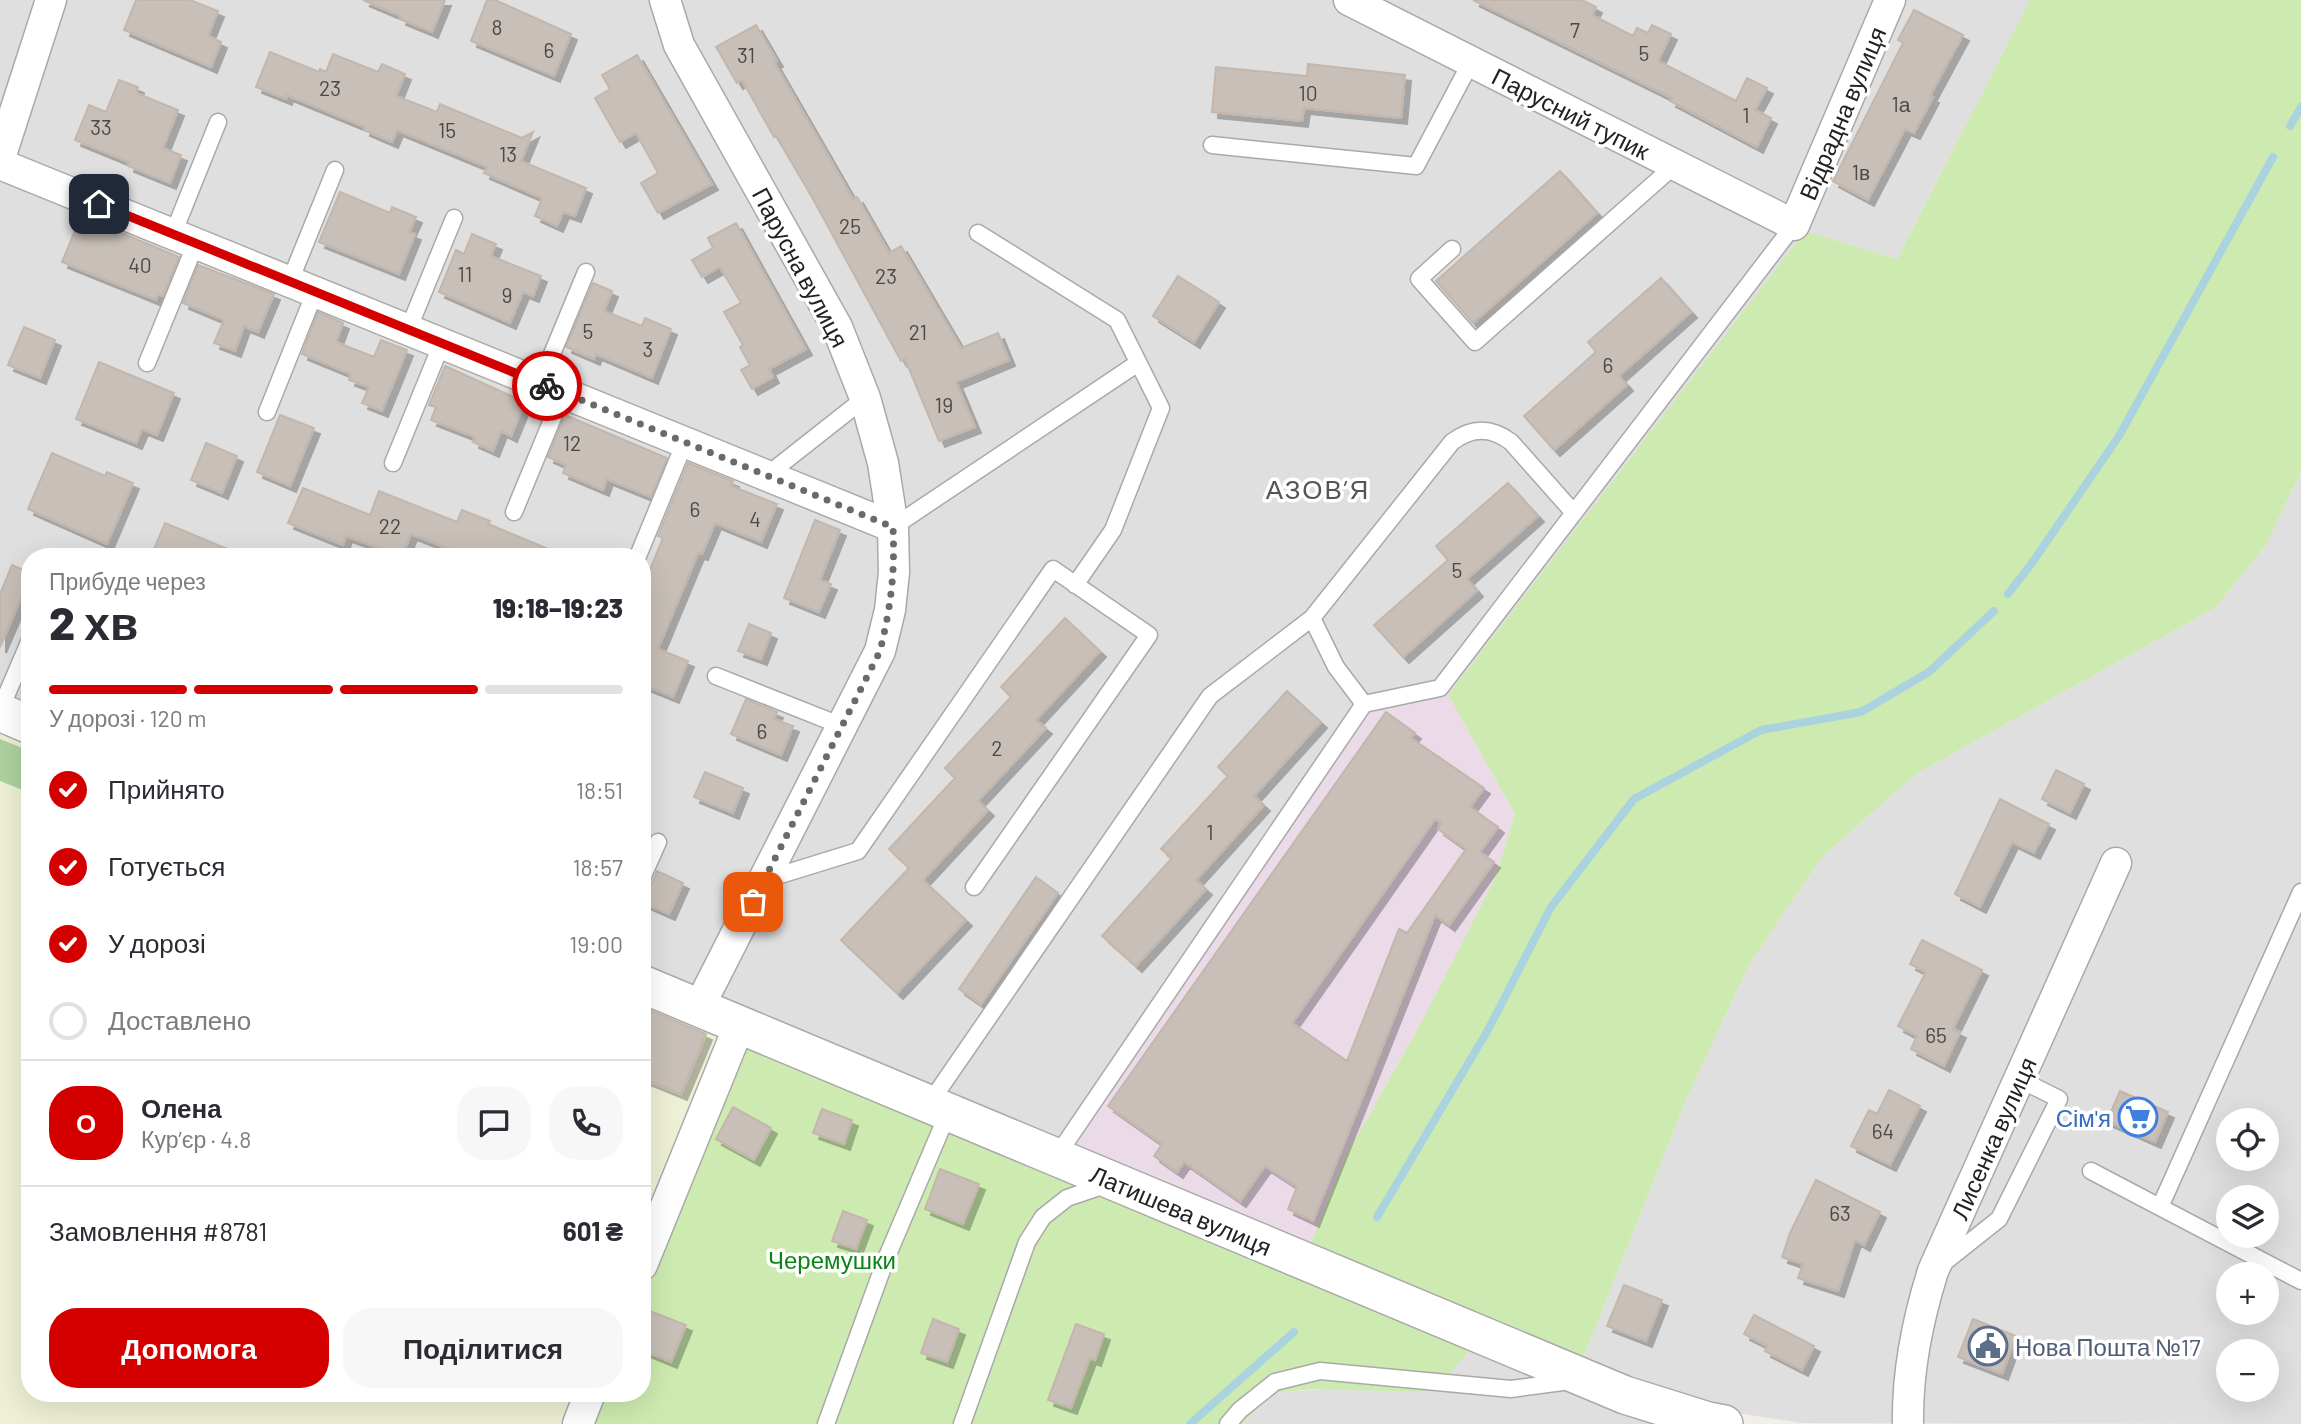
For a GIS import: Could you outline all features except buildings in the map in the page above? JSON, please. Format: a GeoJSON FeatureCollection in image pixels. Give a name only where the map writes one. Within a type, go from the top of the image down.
{"type":"FeatureCollection","features":[{"type":"Feature","properties":{"kind":"street"},"geometry":{"type":"LineString","coordinates":[[0,158],[51,0]]}},
{"type":"Feature","properties":{"kind":"street","name":"Парусна вулиця"},"geometry":{"type":"LineString","coordinates":[[665,0],[679,45],[837,327],[865,398],[883,463],[893,527],[894,572],[890,610],[880,651],[698,1009]]}},
{"type":"Feature","properties":{"kind":"street","name":"Парусний тупик"},"geometry":{"type":"LineString","coordinates":[[1349,0],[1794,225]]}},
{"type":"Feature","properties":{"kind":"street","name":"Відрадна вулиця"},"geometry":{"type":"LineString","coordinates":[[1794,225],[1890,0]]}},
{"type":"Feature","properties":{"kind":"street"},"geometry":{"type":"LineString","coordinates":[[0,164],[893,527]]}},
{"type":"Feature","properties":{"kind":"street"},"geometry":{"type":"LineString","coordinates":[[0,711],[21,721]]}},
{"type":"Feature","properties":{"kind":"street","name":"Лисенка вулиця"},"geometry":{"type":"LineString","coordinates":[[1908,1424],[1912,1354],[1920,1312],[1933,1271],[2116,863]]}},
{"type":"Feature","properties":{"kind":"street","name":"Латишева вулиця"},"geometry":{"type":"LineString","coordinates":[[651,989],[1625,1395],[1724,1424]]}},
{"type":"Feature","properties":{"kind":"street"},"geometry":{"type":"LineString","coordinates":[[651,1243],[739,1026]]}},
{"type":"Feature","properties":{"kind":"street"},"geometry":{"type":"LineString","coordinates":[[578,1424],[587,1402]]}},
{"type":"Feature","properties":{"kind":"lane"},"geometry":{"type":"LineString","coordinates":[[1212,145],[1416,166],[1471,62]]}},
{"type":"Feature","properties":{"kind":"lane"},"geometry":{"type":"LineString","coordinates":[[147,363],[218,122]]}},
{"type":"Feature","properties":{"kind":"lane"},"geometry":{"type":"LineString","coordinates":[[1452,249],[1419,279],[1475,342],[1675,165]]}},
{"type":"Feature","properties":{"kind":"lane"},"geometry":{"type":"LineString","coordinates":[[267,412],[335,170]]}},
{"type":"Feature","properties":{"kind":"lane"},"geometry":{"type":"LineString","coordinates":[[408,330],[454,218]]}},
{"type":"Feature","properties":{"kind":"lane"},"geometry":{"type":"LineString","coordinates":[[1055,1157],[1364,704],[1440,688],[1794,225]]}},
{"type":"Feature","properties":{"kind":"lane"},"geometry":{"type":"LineString","coordinates":[[978,233],[1117,320],[1161,408],[1113,530],[1075,584]]}},
{"type":"Feature","properties":{"kind":"lane"},"geometry":{"type":"LineString","coordinates":[[514,512],[586,272]]}},
{"type":"Feature","properties":{"kind":"lane"},"geometry":{"type":"LineString","coordinates":[[393,463],[442,343]]}},
{"type":"Feature","properties":{"kind":"lane"},"geometry":{"type":"LineString","coordinates":[[893,527],[1138,363]]}},
{"type":"Feature","properties":{"kind":"lane"},"geometry":{"type":"LineString","coordinates":[[766,475],[865,398]]}},
{"type":"Feature","properties":{"kind":"lane"},"geometry":{"type":"LineString","coordinates":[[826,1424],[939,1109],[1210,696],[1312,618],[1452,442],[1462,434],[1488,430],[1500,434],[1511,442],[1574,513]]}},
{"type":"Feature","properties":{"kind":"lane"},"geometry":{"type":"LineString","coordinates":[[641,548],[685,442]]}},
{"type":"Feature","properties":{"kind":"lane"},"geometry":{"type":"LineString","coordinates":[[764,880],[858,851],[1053,569],[1149,635],[974,887]]}},
{"type":"Feature","properties":{"kind":"lane"},"geometry":{"type":"LineString","coordinates":[[1312,618],[1336,667],[1364,704]]}},
{"type":"Feature","properties":{"kind":"lane"},"geometry":{"type":"LineString","coordinates":[[0,711],[21,661]]}},
{"type":"Feature","properties":{"kind":"lane"},"geometry":{"type":"LineString","coordinates":[[716,676],[842,726]]}},
{"type":"Feature","properties":{"kind":"lane"},"geometry":{"type":"LineString","coordinates":[[651,858],[658,842]]}},
{"type":"Feature","properties":{"kind":"lane"},"geometry":{"type":"LineString","coordinates":[[2160,1207],[2301,892]]}},
{"type":"Feature","properties":{"kind":"lane"},"geometry":{"type":"LineString","coordinates":[[1933,1271],[1998,1219],[2059,1099],[2019,1079]]}},
{"type":"Feature","properties":{"kind":"lane"},"geometry":{"type":"LineString","coordinates":[[2091,1171],[2301,1281]]}},
{"type":"Feature","properties":{"kind":"lane"},"geometry":{"type":"LineString","coordinates":[[962,1424],[1027,1242],[1043,1217],[1067,1198],[1113,1182]]}},
{"type":"Feature","properties":{"kind":"lane"},"geometry":{"type":"LineString","coordinates":[[1228,1424],[1240,1410],[1275,1382],[1320,1371],[1511,1389],[1587,1379]]}},
{"type":"Feature","properties":{"kind":"shaded area"},"geometry":{"type":"Polygon","coordinates":[[[0,0],[2030,0],[1897,259],[1805,231],[1448,695],[1370,710],[1071,1151],[651,988],[651,548],[21,548],[21,721],[0,712],[0,0]]]}},
{"type":"Feature","properties":{"kind":"shaded area"},"geometry":{"type":"Polygon","coordinates":[[[2301,472],[2301,1424],[1801,1423],[1713,1409],[1582,1361],[1686,1100],[1749,965],[1822,857],[1916,774],[2215,608],[2266,545],[2301,472]]]}},
{"type":"Feature","properties":{"kind":"shaded area"},"geometry":{"type":"Polygon","coordinates":[[[1448,695],[1515,814],[1495,878],[1421,1023],[1347,1154],[1308,1250],[1071,1151],[1370,710],[1448,695]]]}},
{"type":"Feature","properties":{"kind":"shaded area"},"geometry":{"type":"Polygon","coordinates":[[[1472,1348],[1669,1424],[1243,1424],[1273,1393],[1445,1379],[1472,1348]]]}},
{"type":"Feature","properties":{"kind":"green space"},"geometry":{"type":"Polygon","coordinates":[[[2030,0],[2301,0],[2301,472],[2266,545],[2215,608],[1916,774],[1822,857],[1749,965],[1686,1100],[1582,1361],[1308,1250],[1347,1154],[1421,1023],[1495,878],[1515,814],[1448,695],[1805,231],[1897,259],[2030,0]]]}},
{"type":"Feature","properties":{"kind":"green space"},"geometry":{"type":"Polygon","coordinates":[[[0,712],[21,721],[21,1402],[577,1402],[568,1424],[0,1424],[0,712]]]}},
{"type":"Feature","properties":{"kind":"green space"},"geometry":{"type":"Polygon","coordinates":[[[0,739],[21,747],[21,789],[0,781],[0,739]]]}},
{"type":"Feature","properties":{"kind":"green space"},"geometry":{"type":"Polygon","coordinates":[[[651,989],[731,1023],[651,1219],[651,989]]]}},
{"type":"Feature","properties":{"kind":"green space","name":"Черемушки"},"geometry":{"type":"Polygon","coordinates":[[[741,1043],[1472,1348],[1445,1379],[1424,1392],[1314,1389],[1273,1393],[1243,1424],[588,1424],[597,1402],[651,1402],[651,1267],[741,1043]]]}},
{"type":"Feature","properties":{"kind":"waterway"},"geometry":{"type":"LineString","coordinates":[[2290,126],[2301,107]]}},
{"type":"Feature","properties":{"kind":"waterway"},"geometry":{"type":"LineString","coordinates":[[2008,594],[2119,436],[2273,157]]}},
{"type":"Feature","properties":{"kind":"waterway"},"geometry":{"type":"LineString","coordinates":[[1377,1217],[1488,1030],[1551,907],[1634,799],[1761,730],[1861,712],[1929,672],[1994,611]]}},
{"type":"Feature","properties":{"kind":"waterway"},"geometry":{"type":"LineString","coordinates":[[1190,1424],[1294,1332]]}},
{"type":"Feature","properties":{"kind":"way so far"},"geometry":{"type":"LineString","coordinates":[[547,386],[893,527],[894,572],[890,610],[880,651],[753,902]]}},
{"type":"Feature","properties":{"kind":"place","name":"Сім'я"},"geometry":{"type":"Point","coordinates":[2138,1117]}},
{"type":"Feature","properties":{"kind":"place","name":"Нова Пошта №17"},"geometry":{"type":"Point","coordinates":[1988,1346]}},
{"type":"Feature","properties":{"kind":"district","name":"АЗОВ’Я"},"geometry":{"type":"Point","coordinates":[1318,488]}},
{"type":"Feature","properties":{"kind":"route"},"geometry":{"type":"LineString","coordinates":[[99,204],[547,386]]}}]}
